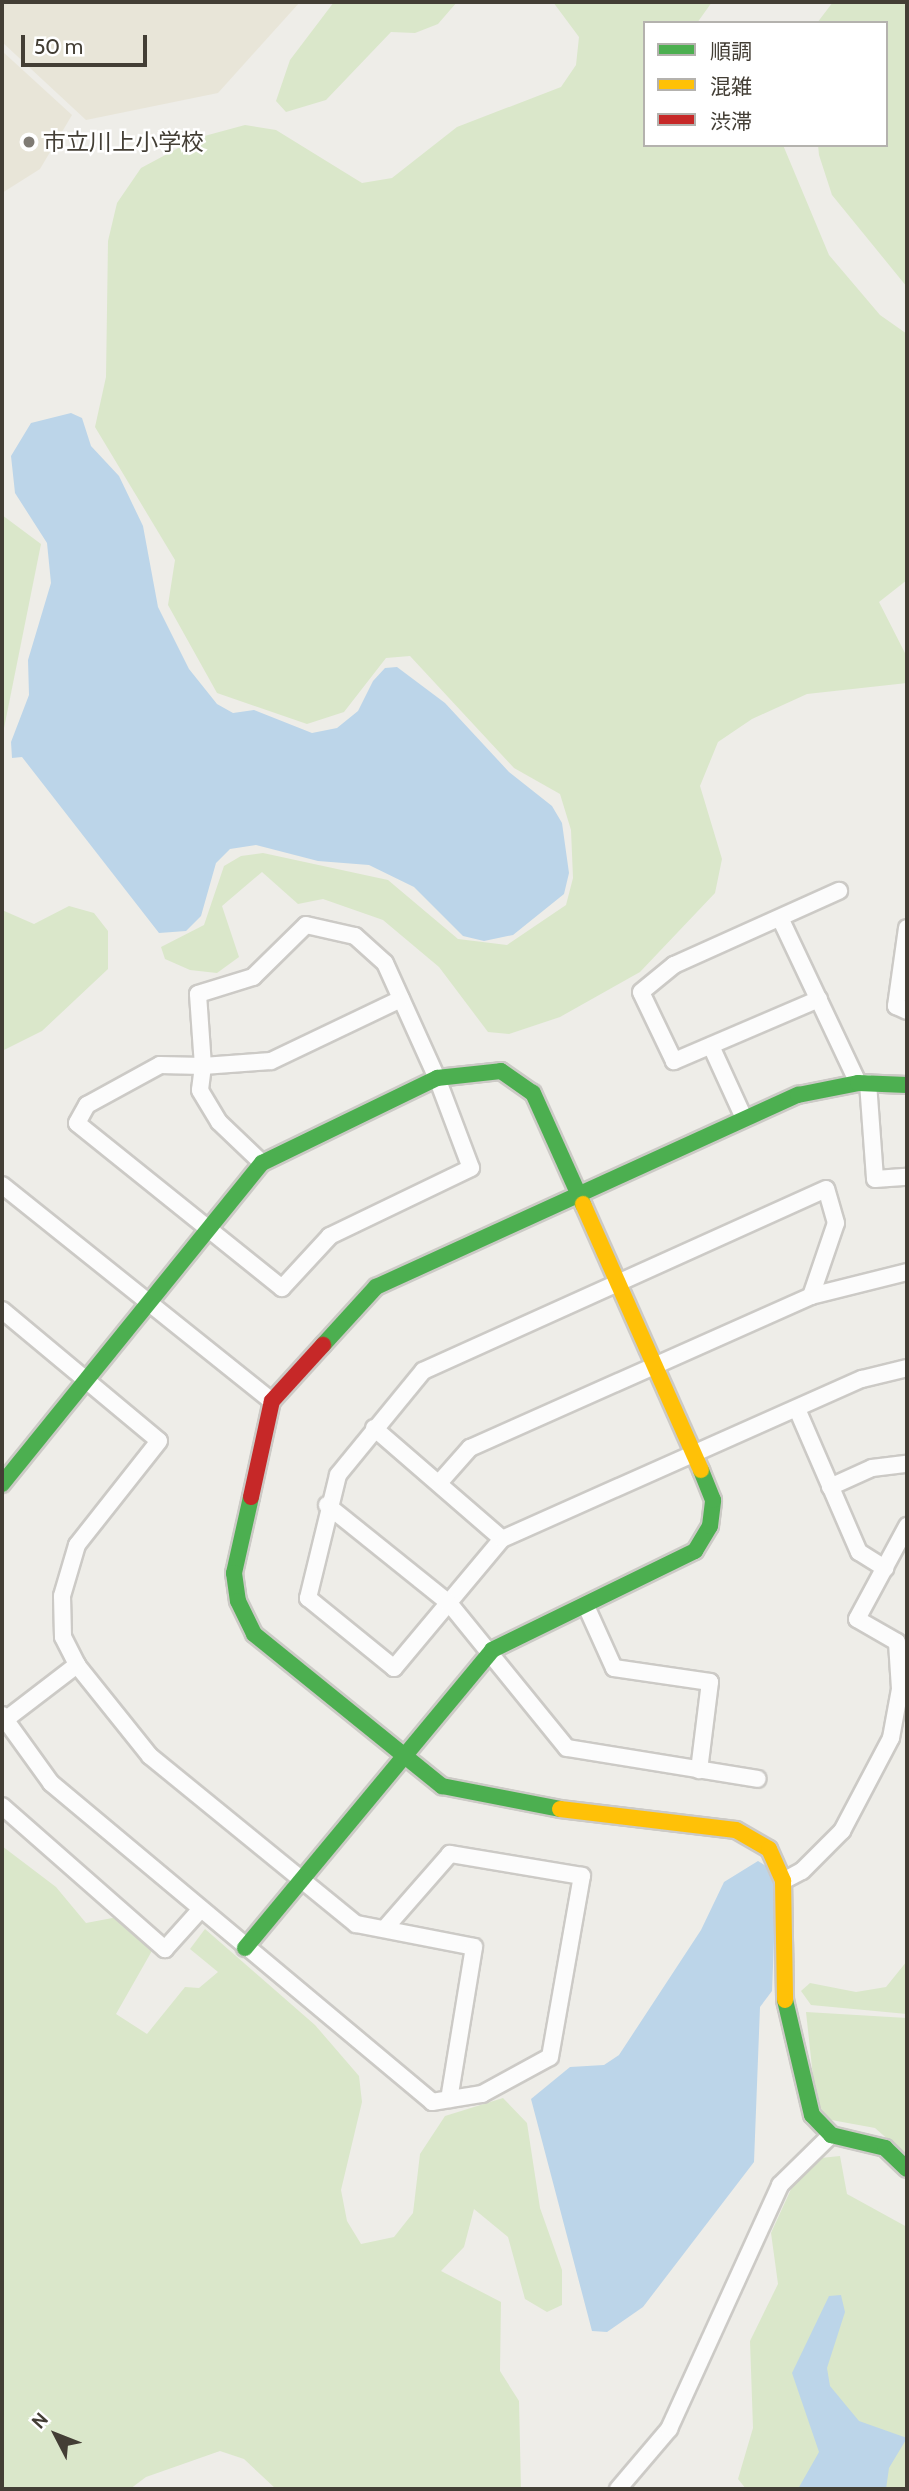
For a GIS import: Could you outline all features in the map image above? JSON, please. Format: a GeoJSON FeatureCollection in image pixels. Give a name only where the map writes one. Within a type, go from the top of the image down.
{"type":"FeatureCollection","features":[{"type":"Feature","properties":{"kind":"street"},"geometry":{"type":"LineString","coordinates":[[819,999],[674,1061],[641,992],[674,965],[781,920],[839,891]]}},
{"type":"Feature","properties":{"kind":"street"},"geometry":{"type":"LineString","coordinates":[[781,920],[863,1083],[875,1179],[907,1177]]}},
{"type":"Feature","properties":{"kind":"street"},"geometry":{"type":"LineString","coordinates":[[262,1163],[205,1104],[203,1066],[198,994],[253,977],[306,925],[373,947],[401,999],[437,1078],[471,1168],[330,1236],[282,1288],[77,1123],[87,1105],[160,1065],[203,1066],[271,1061],[401,999]]}},
{"type":"Feature","properties":{"kind":"street"},"geometry":{"type":"LineString","coordinates":[[907,928],[896,1006],[907,1011]]}},
{"type":"Feature","properties":{"kind":"street"},"geometry":{"type":"LineString","coordinates":[[711,1046],[744,1118]]}},
{"type":"Feature","properties":{"kind":"street"},"geometry":{"type":"LineString","coordinates":[[2,1484],[207,1226],[262,1163],[437,1078],[485,1069],[518,1080],[533,1093],[620,1285],[653,1368],[695,1454],[713,1500],[710,1526],[695,1551],[492,1650],[402,1753],[245,1948]]}},
{"type":"Feature","properties":{"kind":"street"},"geometry":{"type":"LineString","coordinates":[[907,1085],[863,1083],[798,1095],[576,1191],[376,1287],[272,1401],[234,1573],[237,1601],[254,1634],[402,1753],[463,1796],[737,1830],[769,1849],[783,1881],[785,2007],[812,2115],[831,2135],[885,2147],[907,2169]]}},
{"type":"Feature","properties":{"kind":"street"},"geometry":{"type":"LineString","coordinates":[[2,1185],[272,1401]]}},
{"type":"Feature","properties":{"kind":"street"},"geometry":{"type":"LineString","coordinates":[[811,1296],[836,1223],[826,1189],[620,1285],[423,1371],[338,1475],[327,1505],[308,1598],[394,1668],[502,1539],[862,1379],[907,1368]]}},
{"type":"Feature","properties":{"kind":"street"},"geometry":{"type":"LineString","coordinates":[[439,1483],[470,1448],[811,1296],[907,1272]]}},
{"type":"Feature","properties":{"kind":"street"},"geometry":{"type":"LineString","coordinates":[[5,1320],[84,1378],[159,1441],[78,1545],[62,1596],[63,1637],[77,1665],[150,1756],[356,1924],[386,1927],[474,1947],[449,2099]]}},
{"type":"Feature","properties":{"kind":"street"},"geometry":{"type":"LineString","coordinates":[[797,1409],[859,1552],[885,1568]]}},
{"type":"Feature","properties":{"kind":"street"},"geometry":{"type":"LineString","coordinates":[[374,1428],[502,1539]]}},
{"type":"Feature","properties":{"kind":"street"},"geometry":{"type":"LineString","coordinates":[[830,1487],[872,1468],[907,1464]]}},
{"type":"Feature","properties":{"kind":"street"},"geometry":{"type":"LineString","coordinates":[[327,1505],[449,1603],[492,1650],[567,1748],[758,1779]]}},
{"type":"Feature","properties":{"kind":"street"},"geometry":{"type":"LineString","coordinates":[[783,1881],[842,1830],[891,1738],[900,1689],[897,1642],[857,1619],[907,1526]]}},
{"type":"Feature","properties":{"kind":"street"},"geometry":{"type":"LineString","coordinates":[[586,1606],[614,1668],[709,1682],[699,1770]]}},
{"type":"Feature","properties":{"kind":"street"},"geometry":{"type":"LineString","coordinates":[[77,1665],[4,1718],[51,1783],[245,1948],[432,2102],[482,2094],[550,2057],[582,1876],[450,1854],[386,1927]]}},
{"type":"Feature","properties":{"kind":"street"},"geometry":{"type":"LineString","coordinates":[[2,1806],[165,1949],[200,1910]]}},
{"type":"Feature","properties":{"kind":"street"},"geometry":{"type":"LineString","coordinates":[[618,2489],[669,2429],[780,2185],[831,2135]]}},
{"type":"Feature","properties":{"kind":"shaded area"},"geometry":{"type":"Polygon","coordinates":[[[2,2],[300,2],[218,93],[86,120],[2,42],[2,2]]]}},
{"type":"Feature","properties":{"kind":"shaded area","name":"市立川上小学校"},"geometry":{"type":"Polygon","coordinates":[[[2,51],[72,115],[40,169],[2,193],[2,51]]]}},
{"type":"Feature","properties":{"kind":"green space"},"geometry":{"type":"Polygon","coordinates":[[[334,2],[457,2],[438,24],[415,33],[391,32],[326,100],[286,112],[276,101],[290,60],[334,2]]]}},
{"type":"Feature","properties":{"kind":"green space"},"geometry":{"type":"Polygon","coordinates":[[[553,2],[712,2],[698,21],[643,21],[643,147],[784,147],[829,255],[880,315],[907,334],[907,580],[879,602],[907,657],[907,683],[807,694],[752,719],[718,742],[700,786],[722,859],[715,893],[640,972],[560,1017],[509,1034],[488,1032],[439,967],[383,920],[323,899],[298,904],[262,872],[222,906],[239,957],[217,973],[190,970],[165,959],[161,947],[204,925],[224,866],[241,856],[263,853],[388,880],[458,939],[507,945],[566,905],[573,878],[571,830],[560,794],[514,768],[410,656],[386,658],[344,712],[307,724],[217,693],[168,605],[175,560],[95,427],[106,377],[108,241],[117,203],[141,168],[197,138],[245,125],[276,130],[362,183],[392,178],[457,127],[561,87],[576,65],[579,37],[553,2]]]}},
{"type":"Feature","properties":{"kind":"green space"},"geometry":{"type":"Polygon","coordinates":[[[833,2],[907,2],[907,287],[832,195],[818,147],[888,147],[888,21],[819,21],[833,2]]]}},
{"type":"Feature","properties":{"kind":"green space"},"geometry":{"type":"Polygon","coordinates":[[[2,515],[41,544],[2,738],[2,515]]]}},
{"type":"Feature","properties":{"kind":"green space"},"geometry":{"type":"Polygon","coordinates":[[[69,906],[94,913],[108,931],[108,969],[42,1031],[2,1051],[2,910],[34,924],[69,906]]]}},
{"type":"Feature","properties":{"kind":"green space"},"geometry":{"type":"Polygon","coordinates":[[[2,1846],[56,1887],[86,1923],[123,1916],[153,1949],[116,2014],[147,2034],[185,1987],[199,1988],[218,1972],[190,1949],[205,1929],[315,2025],[359,2076],[362,2102],[341,2190],[347,2221],[361,2244],[394,2237],[413,2213],[420,2154],[445,2116],[503,2098],[527,2123],[540,2208],[562,2270],[562,2305],[547,2312],[525,2299],[508,2237],[474,2209],[464,2247],[441,2271],[501,2302],[500,2371],[519,2401],[521,2489],[276,2489],[244,2459],[220,2451],[146,2477],[130,2489],[2,2489],[2,1846]]]}},
{"type":"Feature","properties":{"kind":"green space"},"geometry":{"type":"Polygon","coordinates":[[[907,1961],[907,2014],[811,2005],[801,1991],[810,1983],[856,1992],[886,1987],[907,1961]]]}},
{"type":"Feature","properties":{"kind":"green space"},"geometry":{"type":"Polygon","coordinates":[[[806,2012],[907,2018],[907,2156],[875,2128],[826,2119],[815,2095],[806,2012]]]}},
{"type":"Feature","properties":{"kind":"green space"},"geometry":{"type":"Polygon","coordinates":[[[840,2156],[847,2194],[907,2227],[907,2489],[746,2489],[738,2479],[753,2428],[750,2341],[778,2284],[771,2233],[797,2176],[821,2158],[840,2156]]]}},
{"type":"Feature","properties":{"kind":"water"},"geometry":{"type":"Polygon","coordinates":[[[71,413],[82,418],[91,446],[119,476],[143,526],[158,607],[189,669],[217,704],[233,713],[254,710],[312,733],[337,728],[358,711],[373,681],[385,668],[397,667],[445,703],[509,772],[552,806],[562,823],[569,873],[564,894],[513,935],[484,941],[463,936],[414,887],[369,865],[318,861],[256,845],[230,849],[216,863],[201,916],[186,931],[159,933],[22,757],[12,758],[11,742],[29,695],[28,660],[51,583],[47,543],[15,493],[11,456],[31,423],[71,413]]]}},
{"type":"Feature","properties":{"kind":"water"},"geometry":{"type":"Polygon","coordinates":[[[758,1861],[769,1868],[776,1891],[772,1991],[760,2007],[754,2162],[643,2307],[607,2332],[592,2331],[531,2099],[570,2067],[604,2065],[619,2055],[701,1930],[724,1882],[758,1861]]]}},
{"type":"Feature","properties":{"kind":"water"},"geometry":{"type":"Polygon","coordinates":[[[841,2295],[845,2312],[827,2368],[830,2386],[859,2421],[907,2438],[889,2468],[886,2489],[798,2489],[819,2452],[792,2373],[829,2296],[841,2295]]]}},
{"type":"Feature","properties":{"kind":"traffic: fast"},"geometry":{"type":"LineString","coordinates":[[2,1484],[262,1163],[437,1078],[501,1071],[533,1093],[583,1204]]}},
{"type":"Feature","properties":{"kind":"traffic: fast"},"geometry":{"type":"LineString","coordinates":[[323,1345],[376,1287],[798,1095],[858,1083],[907,1085]]}},
{"type":"Feature","properties":{"kind":"traffic: fast"},"geometry":{"type":"LineString","coordinates":[[245,1948],[492,1650],[695,1551],[710,1526],[713,1500],[701,1470]]}},
{"type":"Feature","properties":{"kind":"traffic: fast"},"geometry":{"type":"LineString","coordinates":[[251,1497],[234,1573],[238,1601],[254,1634],[442,1786],[560,1809]]}},
{"type":"Feature","properties":{"kind":"traffic: fast"},"geometry":{"type":"LineString","coordinates":[[785,2000],[812,2115],[831,2135],[885,2148],[907,2169]]}},
{"type":"Feature","properties":{"kind":"traffic: slow"},"geometry":{"type":"LineString","coordinates":[[583,1204],[701,1470]]}},
{"type":"Feature","properties":{"kind":"traffic: slow"},"geometry":{"type":"LineString","coordinates":[[560,1809],[736,1830],[769,1849],[783,1881],[785,2000]]}},
{"type":"Feature","properties":{"kind":"traffic: jam"},"geometry":{"type":"LineString","coordinates":[[251,1497],[272,1401],[323,1345]]}},
{"type":"Feature","properties":{"kind":"place","name":"市立川上小学校"},"geometry":{"type":"Point","coordinates":[29,142]}}]}
